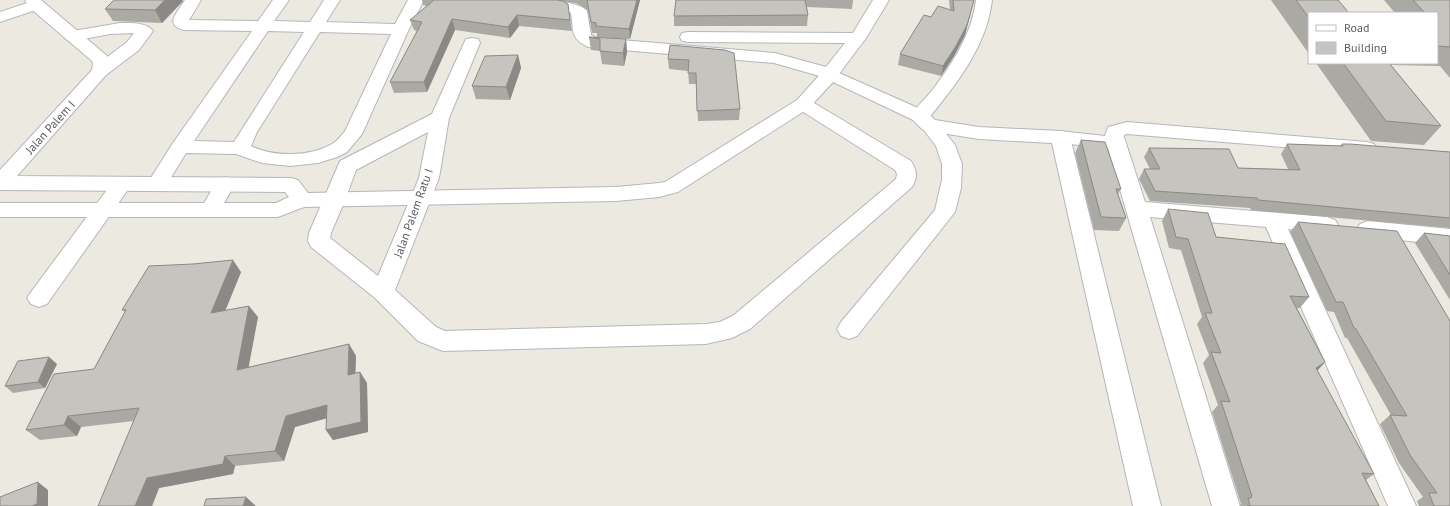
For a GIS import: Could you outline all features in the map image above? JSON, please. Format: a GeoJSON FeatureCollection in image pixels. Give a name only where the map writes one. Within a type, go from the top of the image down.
{"type":"FeatureCollection","features":[{"type":"Feature","properties":{"kind":"street"},"geometry":{"type":"LineString","coordinates":[[193,0],[180,19],[181,24],[401,29]]}},
{"type":"Feature","properties":{"kind":"street"},"geometry":{"type":"LineString","coordinates":[[157,184],[180,147],[281,0]]}},
{"type":"Feature","properties":{"kind":"street"},"geometry":{"type":"LineString","coordinates":[[240,148],[248,132],[314,26],[332,0]]}},
{"type":"Feature","properties":{"kind":"street"},"geometry":{"type":"LineString","coordinates":[[180,147],[240,148],[248,154],[271,158],[308,159],[326,155],[341,148],[353,134],[401,29],[416,0]]}},
{"type":"Feature","properties":{"kind":"street"},"geometry":{"type":"LineString","coordinates":[[535,0],[568,6],[579,10],[583,38],[594,43],[775,58],[830,74],[933,123],[979,133],[1060,137],[1116,143]]}},
{"type":"Feature","properties":{"kind":"street"},"geometry":{"type":"LineString","coordinates":[[0,210],[278,210],[302,200],[616,194],[659,190],[671,187],[803,104],[830,74],[858,38],[880,0]]}},
{"type":"Feature","properties":{"kind":"street"},"geometry":{"type":"LineString","coordinates":[[848,329],[945,212],[952,188],[953,168],[946,147],[933,123],[939,95],[964,58],[981,21],[984,0]]}},
{"type":"Feature","properties":{"kind":"street"},"geometry":{"type":"LineString","coordinates":[[0,17],[35,2],[100,59],[102,64],[100,71]]}},
{"type":"Feature","properties":{"kind":"street","name":"Jalan Palem I"},"geometry":{"type":"LineString","coordinates":[[0,183],[100,71],[133,46],[145,31],[140,28],[130,28],[73,36]]}},
{"type":"Feature","properties":{"kind":"street"},"geometry":{"type":"LineString","coordinates":[[688,37],[858,38]]}},
{"type":"Feature","properties":{"kind":"street","name":"Jalan Palem Ratu I"},"geometry":{"type":"LineString","coordinates":[[384,292],[428,178],[440,118],[472,43]]}},
{"type":"Feature","properties":{"kind":"street"},"geometry":{"type":"LineString","coordinates":[[440,118],[348,166],[320,233],[320,241],[384,292],[427,334],[443,341],[706,334],[724,331],[742,322],[905,182],[907,174],[904,166],[803,104]]}},
{"type":"Feature","properties":{"kind":"street"},"geometry":{"type":"LineString","coordinates":[[1226,506],[1114,137],[1115,131],[1127,128],[1386,150]]}},
{"type":"Feature","properties":{"kind":"street"},"geometry":{"type":"LineString","coordinates":[[1060,137],[1147,506]]}},
{"type":"Feature","properties":{"kind":"street"},"geometry":{"type":"LineString","coordinates":[[0,183],[225,184],[291,186],[302,200]]}},
{"type":"Feature","properties":{"kind":"street"},"geometry":{"type":"LineString","coordinates":[[39,298],[122,184]]}},
{"type":"Feature","properties":{"kind":"street"},"geometry":{"type":"LineString","coordinates":[[210,210],[225,184]]}},
{"type":"Feature","properties":{"kind":"street"},"geometry":{"type":"LineString","coordinates":[[1137,209],[1450,237]]}},
{"type":"Feature","properties":{"kind":"street"},"geometry":{"type":"LineString","coordinates":[[1273,220],[1402,506]]}},
{"type":"Feature","properties":{"kind":"street"},"geometry":{"type":"LineString","coordinates":[[1395,231],[1407,251]]}},
{"type":"Feature","properties":{"kind":"building"},"geometry":{"type":"Polygon","coordinates":[[[114,0],[165,0],[155,10],[105,9],[114,0]]]}},
{"type":"Feature","properties":{"kind":"building"},"geometry":{"type":"Polygon","coordinates":[[[434,0],[557,0],[568,4],[570,20],[517,15],[508,27],[452,19],[424,82],[390,82],[422,22],[410,20],[434,0]]]}},
{"type":"Feature","properties":{"kind":"building"},"geometry":{"type":"Polygon","coordinates":[[[587,0],[637,0],[629,29],[596,26],[596,23],[591,22],[587,0]]]}},
{"type":"Feature","properties":{"kind":"building"},"geometry":{"type":"Polygon","coordinates":[[[676,0],[805,0],[808,15],[674,16],[676,0]]]}},
{"type":"Feature","properties":{"kind":"building"},"geometry":{"type":"Polygon","coordinates":[[[953,0],[974,0],[967,25],[943,66],[900,54],[924,15],[931,17],[938,6],[954,11],[953,0]]]}},
{"type":"Feature","properties":{"kind":"building"},"geometry":{"type":"Polygon","coordinates":[[[1296,0],[1338,0],[1348,12],[1308,12],[1308,17],[1296,0]]]}},
{"type":"Feature","properties":{"kind":"building"},"geometry":{"type":"Polygon","coordinates":[[[1413,0],[1450,0],[1450,47],[1438,46],[1438,12],[1424,12],[1413,0]]]}},
{"type":"Feature","properties":{"kind":"building"},"geometry":{"type":"Polygon","coordinates":[[[589,37],[626,39],[623,53],[600,51],[600,39],[589,37]]]}},
{"type":"Feature","properties":{"kind":"building"},"geometry":{"type":"Polygon","coordinates":[[[670,45],[725,50],[734,53],[740,109],[697,111],[696,73],[688,73],[689,60],[668,59],[670,45]]]}},
{"type":"Feature","properties":{"kind":"building"},"geometry":{"type":"Polygon","coordinates":[[[518,55],[506,87],[472,86],[485,56],[518,55]]]}},
{"type":"Feature","properties":{"kind":"building"},"geometry":{"type":"Polygon","coordinates":[[[1344,64],[1390,64],[1441,126],[1386,121],[1344,64]]]}},
{"type":"Feature","properties":{"kind":"building"},"geometry":{"type":"Polygon","coordinates":[[[1081,140],[1105,142],[1121,189],[1116,189],[1126,218],[1101,217],[1081,140]]]}},
{"type":"Feature","properties":{"kind":"building"},"geometry":{"type":"Polygon","coordinates":[[[1287,144],[1343,146],[1342,144],[1350,144],[1450,152],[1450,218],[1258,200],[1257,198],[1155,191],[1144,169],[1160,169],[1149,148],[1229,149],[1238,168],[1300,170],[1287,144]]]}},
{"type":"Feature","properties":{"kind":"building"},"geometry":{"type":"Polygon","coordinates":[[[1168,209],[1208,213],[1216,237],[1285,244],[1309,297],[1290,296],[1325,362],[1316,368],[1374,474],[1362,473],[1379,506],[1250,506],[1248,498],[1251,498],[1252,496],[1221,401],[1230,402],[1211,352],[1221,353],[1205,313],[1212,313],[1188,239],[1176,237],[1168,209]]]}},
{"type":"Feature","properties":{"kind":"building"},"geometry":{"type":"Polygon","coordinates":[[[1298,222],[1397,231],[1450,321],[1450,506],[1434,506],[1429,493],[1437,493],[1410,455],[1390,415],[1407,416],[1354,328],[1343,302],[1336,302],[1298,222]]]}},
{"type":"Feature","properties":{"kind":"building"},"geometry":{"type":"Polygon","coordinates":[[[1424,233],[1450,236],[1450,275],[1424,233]]]}},
{"type":"Feature","properties":{"kind":"building"},"geometry":{"type":"Polygon","coordinates":[[[233,260],[211,313],[249,306],[237,370],[349,344],[348,375],[360,372],[361,422],[326,430],[327,405],[286,416],[275,451],[225,456],[223,464],[147,478],[135,506],[98,506],[139,408],[68,416],[64,425],[26,430],[54,374],[94,369],[126,310],[122,310],[149,266],[233,260]]]}},
{"type":"Feature","properties":{"kind":"building"},"geometry":{"type":"Polygon","coordinates":[[[49,357],[38,382],[5,386],[18,361],[49,357]]]}},
{"type":"Feature","properties":{"kind":"building"},"geometry":{"type":"Polygon","coordinates":[[[38,482],[37,504],[32,506],[0,506],[0,497],[38,482]]]}},
{"type":"Feature","properties":{"kind":"building"},"geometry":{"type":"Polygon","coordinates":[[[246,497],[243,506],[204,506],[206,499],[246,497]]]}}]}
